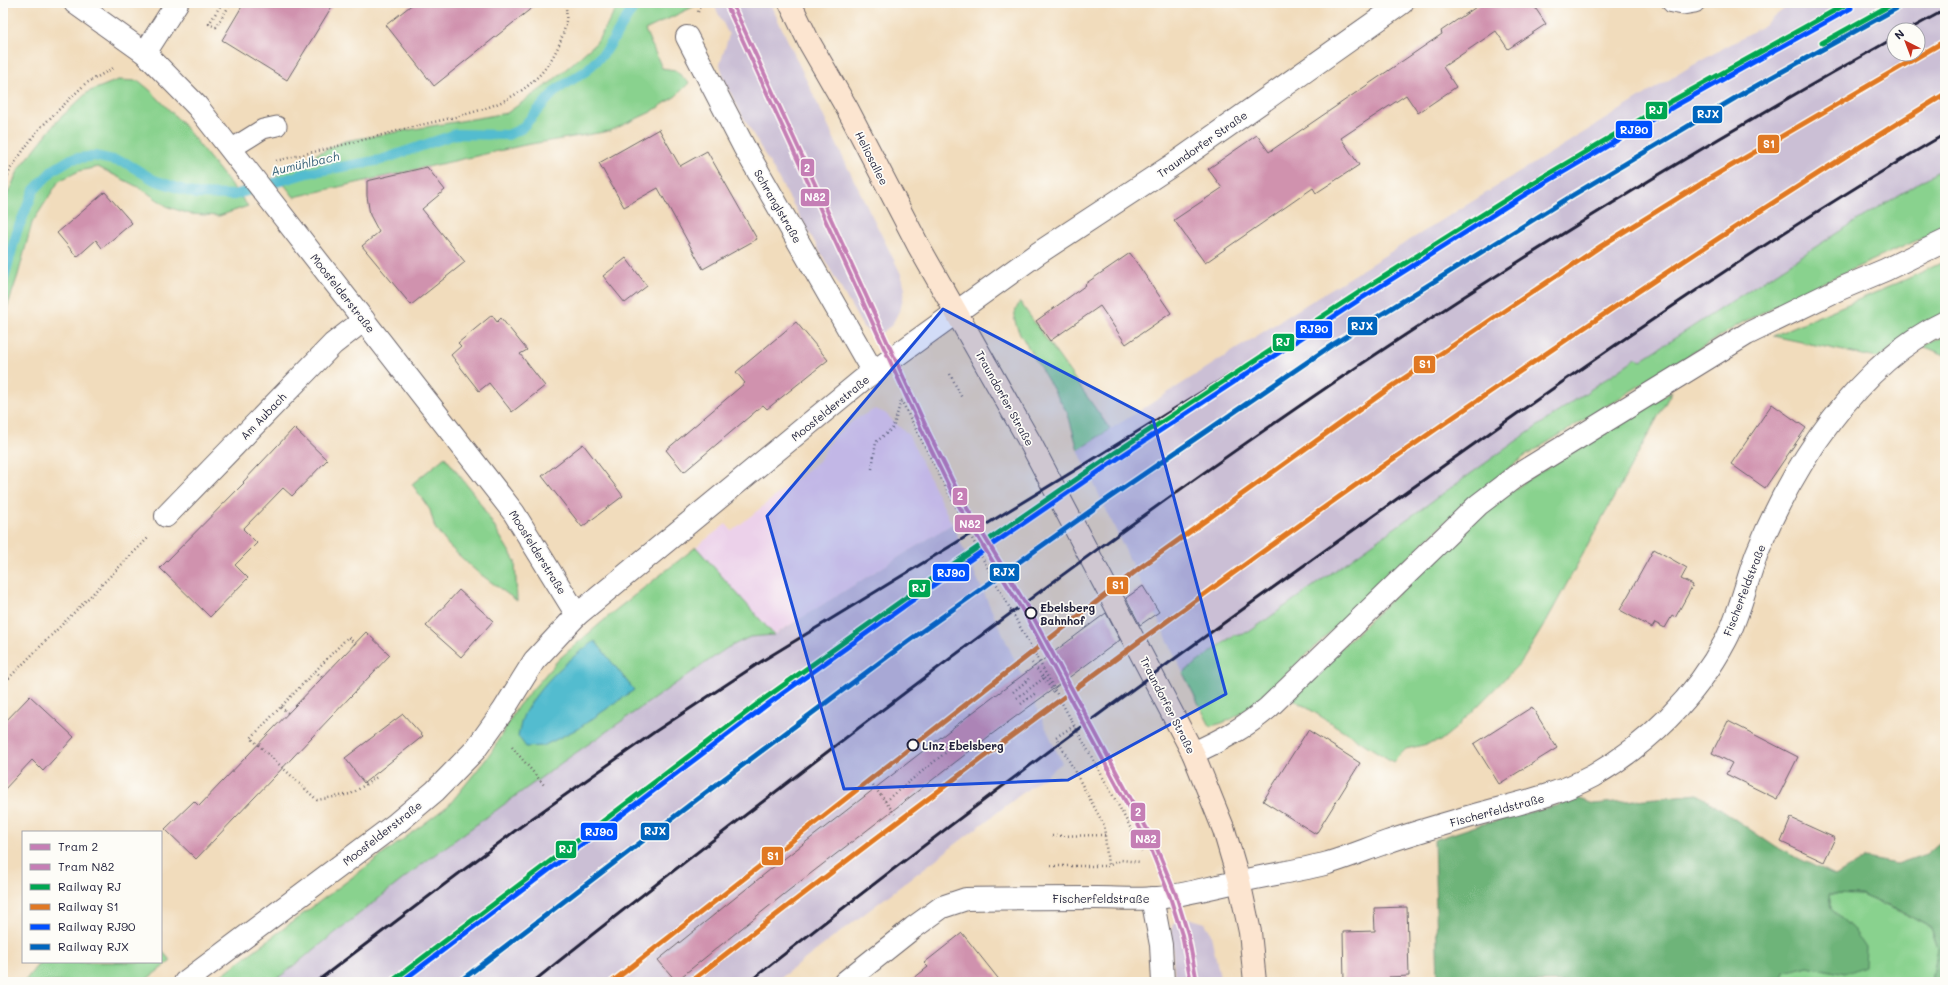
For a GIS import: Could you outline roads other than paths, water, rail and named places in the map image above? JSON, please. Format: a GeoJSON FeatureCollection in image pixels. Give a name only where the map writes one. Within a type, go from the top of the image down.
{"type":"FeatureCollection","features":[{"type":"Feature","properties":{"kind":"street","name":"Moosfelderstraße"},"geometry":{"type":"LineString","coordinates":[[75,3],[141,50],[197,106],[514,513],[577,615]]}},
{"type":"Feature","properties":{"kind":"street"},"geometry":{"type":"LineString","coordinates":[[141,50],[177,3]]}},
{"type":"Feature","properties":{"kind":"street","name":"Heliosallee"},"geometry":{"type":"LineString","coordinates":[[790,3],[809,42],[848,110],[918,246],[956,312]]}},
{"type":"Feature","properties":{"kind":"street","name":"Traundorfer Straße"},"geometry":{"type":"LineString","coordinates":[[1254,982],[1250,932],[1239,881],[1224,830],[1193,753],[1031,444],[956,312],[1038,254],[1171,166],[1402,3]]}},
{"type":"Feature","properties":{"kind":"street","name":"Schranglstraße"},"geometry":{"type":"LineString","coordinates":[[687,36],[744,147],[873,372]]}},
{"type":"Feature","properties":{"kind":"street"},"geometry":{"type":"LineString","coordinates":[[1193,753],[1246,726],[1268,708],[1478,505],[1516,476],[1747,334],[1835,291],[1892,267],[1945,241]]}},
{"type":"Feature","properties":{"kind":"street","name":"Moosfelderstraße"},"geometry":{"type":"LineString","coordinates":[[185,982],[391,827],[436,791],[475,750],[503,711],[534,661],[577,615],[873,372],[956,312]]}},
{"type":"Feature","properties":{"kind":"street","name":"Am Aubach"},"geometry":{"type":"LineString","coordinates":[[166,516],[333,344],[364,320]]}},
{"type":"Feature","properties":{"kind":"street","name":"Fischerfeldstraße"},"geometry":{"type":"LineString","coordinates":[[845,982],[942,907],[966,899],[1152,898],[1239,881],[1327,863],[1472,816],[1555,794],[1593,775],[1631,751],[1664,723],[1708,670],[1727,638],[1743,600],[1757,554],[1775,514],[1818,440],[1855,393],[1896,352],[1925,332],[1945,322]]}},
{"type":"Feature","properties":{"kind":"street"},"geometry":{"type":"LineString","coordinates":[[1152,898],[1161,945],[1163,982]]}},
{"type":"Feature","properties":{"kind":"lane"},"geometry":{"type":"LineString","coordinates":[[1672,3],[1683,5],[1695,3]]}},
{"type":"Feature","properties":{"kind":"lane"},"geometry":{"type":"LineString","coordinates":[[231,149],[263,129],[277,126]]}},
{"type":"Feature","properties":{"kind":"water"},"geometry":{"type":"Polygon","coordinates":[[[595,641],[634,690],[579,728],[543,746],[526,747],[518,736],[524,715],[531,702],[547,682],[565,664],[595,641]]]}},
{"type":"Feature","properties":{"kind":"waterway","name":"Aumühlbach"},"geometry":{"type":"LineString","coordinates":[[3,282],[17,231],[34,190],[53,170],[71,159],[95,156],[126,163],[154,180],[196,194],[234,195],[307,173],[381,160],[456,134],[508,135],[521,129],[556,90],[586,71],[606,51],[636,3]]}},
{"type":"Feature","properties":{"kind":"railway"},"geometry":{"type":"LineString","coordinates":[[1923,22],[1945,10]]}},
{"type":"Feature","properties":{"kind":"railway"},"geometry":{"type":"LineString","coordinates":[[533,982],[677,868],[892,702],[1105,544],[1322,390],[1457,301],[1580,223],[1704,147],[1886,42]]}},
{"type":"Feature","properties":{"kind":"railway"},"geometry":{"type":"LineString","coordinates":[[749,982],[825,922],[1056,746],[1290,575],[1510,419],[1725,271],[1797,224],[1945,134]]}},
{"type":"Feature","properties":{"kind":"railway"},"geometry":{"type":"LineString","coordinates":[[316,982],[520,827],[656,731],[762,661],[1087,463],[1332,311]]}},
{"type":"Feature","properties":{"kind":"tram line","name":"2"},"geometry":{"type":"LineString","coordinates":[[732,3],[929,433],[962,500],[1031,613],[1155,844],[1176,895],[1188,934],[1197,982]]}},
{"type":"Feature","properties":{"kind":"tram line","name":"N82"},"geometry":{"type":"LineString","coordinates":[[727,6],[924,435],[957,503],[1026,616],[1150,847],[1170,897],[1182,935],[1191,982]]}},
{"type":"Feature","properties":{"kind":"rail line","name":"RJ"},"geometry":{"type":"LineString","coordinates":[[391,982],[764,699],[939,574],[1116,452],[1358,293],[1523,189],[1670,102],[1848,3]]}},
{"type":"Feature","properties":{"kind":"rail line","name":"RJ"},"geometry":{"type":"LineString","coordinates":[[1822,43],[1894,3]]}},
{"type":"Feature","properties":{"kind":"rail line","name":"RJ90"},"geometry":{"type":"LineString","coordinates":[[401,982],[768,704],[942,579],[1120,457],[1362,298],[1526,194],[1673,107],[1851,8]]}},
{"type":"Feature","properties":{"kind":"rail line","name":"RJX"},"geometry":{"type":"LineString","coordinates":[[459,982],[696,800],[907,642],[1106,500],[1332,345],[1573,195],[1747,91],[1897,8]]}},
{"type":"Feature","properties":{"kind":"rail line","name":"S1"},"geometry":{"type":"LineString","coordinates":[[612,982],[1141,567],[1391,387],[1601,246],[1707,180],[1945,41]]}},
{"type":"Feature","properties":{"kind":"rail line","name":"S1"},"geometry":{"type":"LineString","coordinates":[[690,982],[1018,731],[1353,487],[1646,286],[1720,237],[1945,94]]}},
{"type":"Feature","properties":{"kind":"place","name":"Ebelsberg Bahnhof"},"geometry":{"type":"Point","coordinates":[1031,613]}},
{"type":"Feature","properties":{"kind":"place","name":"Linz Ebelsberg"},"geometry":{"type":"Point","coordinates":[913,745]}}]}
